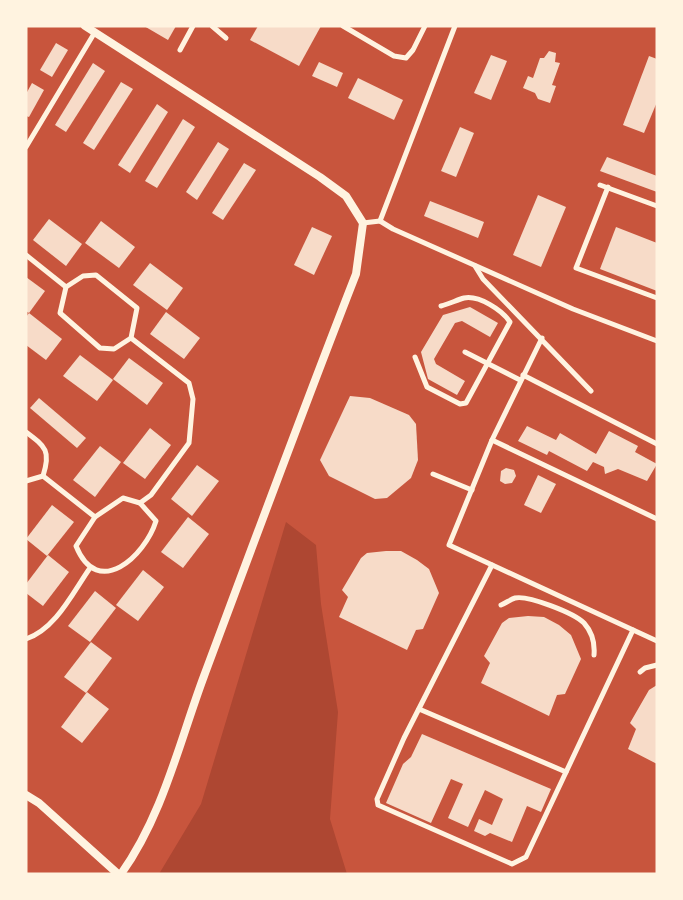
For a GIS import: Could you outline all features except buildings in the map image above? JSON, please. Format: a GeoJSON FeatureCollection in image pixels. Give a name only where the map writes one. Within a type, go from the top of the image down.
{"type":"FeatureCollection","features":[{"type":"Feature","properties":{"kind":"street"},"geometry":{"type":"LineString","coordinates":[[26,795],[39,803],[119,874],[136,853],[166,787],[194,702],[356,274],[363,223],[346,196],[320,177],[85,26]]}},
{"type":"Feature","properties":{"kind":"street"},"geometry":{"type":"LineString","coordinates":[[180,50],[193,26]]}},
{"type":"Feature","properties":{"kind":"street"},"geometry":{"type":"LineString","coordinates":[[212,26],[226,38]]}},
{"type":"Feature","properties":{"kind":"street"},"geometry":{"type":"LineString","coordinates":[[343,26],[394,56],[406,58],[413,50],[425,26]]}},
{"type":"Feature","properties":{"kind":"street"},"geometry":{"type":"LineString","coordinates":[[380,221],[455,26]]}},
{"type":"Feature","properties":{"kind":"street"},"geometry":{"type":"LineString","coordinates":[[26,147],[95,32]]}},
{"type":"Feature","properties":{"kind":"street"},"geometry":{"type":"LineString","coordinates":[[600,185],[657,206]]}},
{"type":"Feature","properties":{"kind":"street"},"geometry":{"type":"LineString","coordinates":[[608,187],[576,268],[657,298]]}},
{"type":"Feature","properties":{"kind":"street"},"geometry":{"type":"LineString","coordinates":[[363,223],[380,221],[573,309],[657,341]]}},
{"type":"Feature","properties":{"kind":"street"},"geometry":{"type":"LineString","coordinates":[[26,256],[66,287]]}},
{"type":"Feature","properties":{"kind":"street"},"geometry":{"type":"LineString","coordinates":[[475,265],[483,279],[542,338],[590,391]]}},
{"type":"Feature","properties":{"kind":"street"},"geometry":{"type":"LineString","coordinates":[[96,275],[137,308],[130,338],[114,349],[100,348],[60,313],[66,287],[83,276],[96,275]]}},
{"type":"Feature","properties":{"kind":"street"},"geometry":{"type":"LineString","coordinates":[[414,357],[427,387],[460,404],[466,403],[489,364],[510,322],[504,314],[476,298],[466,298],[441,306]]}},
{"type":"Feature","properties":{"kind":"street"},"geometry":{"type":"LineString","coordinates":[[130,338],[189,383],[193,399],[189,443],[151,495],[140,503]]}},
{"type":"Feature","properties":{"kind":"street"},"geometry":{"type":"LineString","coordinates":[[542,338],[492,440],[449,545],[657,641]]}},
{"type":"Feature","properties":{"kind":"street"},"geometry":{"type":"LineString","coordinates":[[465,352],[657,444]]}},
{"type":"Feature","properties":{"kind":"street"},"geometry":{"type":"LineString","coordinates":[[26,432],[44,445],[48,459],[43,476]]}},
{"type":"Feature","properties":{"kind":"street"},"geometry":{"type":"LineString","coordinates":[[492,440],[657,519]]}},
{"type":"Feature","properties":{"kind":"street"},"geometry":{"type":"LineString","coordinates":[[433,474],[472,490]]}},
{"type":"Feature","properties":{"kind":"street"},"geometry":{"type":"LineString","coordinates":[[43,476],[95,517]]}},
{"type":"Feature","properties":{"kind":"street"},"geometry":{"type":"LineString","coordinates":[[26,481],[43,476]]}},
{"type":"Feature","properties":{"kind":"street"},"geometry":{"type":"LineString","coordinates":[[122,498],[140,503],[156,521],[152,534],[135,555],[118,570],[105,573],[90,568],[76,546],[95,517],[122,498]]}},
{"type":"Feature","properties":{"kind":"street"},"geometry":{"type":"LineString","coordinates":[[492,565],[376,799],[378,806],[512,864],[526,857],[633,630]]}},
{"type":"Feature","properties":{"kind":"street"},"geometry":{"type":"LineString","coordinates":[[26,639],[38,635],[52,622],[90,568]]}},
{"type":"Feature","properties":{"kind":"street"},"geometry":{"type":"LineString","coordinates":[[556,608],[562,597]]}},
{"type":"Feature","properties":{"kind":"street"},"geometry":{"type":"LineString","coordinates":[[501,605],[515,598],[524,598],[556,608],[583,622],[595,644],[594,655]]}},
{"type":"Feature","properties":{"kind":"street"},"geometry":{"type":"LineString","coordinates":[[640,672],[645,668],[657,665]]}},
{"type":"Feature","properties":{"kind":"street"},"geometry":{"type":"LineString","coordinates":[[419,710],[566,772]]}},
{"type":"Feature","properties":{"kind":"shaded area"},"geometry":{"type":"Polygon","coordinates":[[[286,522],[316,545],[321,604],[338,712],[330,819],[347,874],[159,874],[201,804],[286,522]]]}}]}
